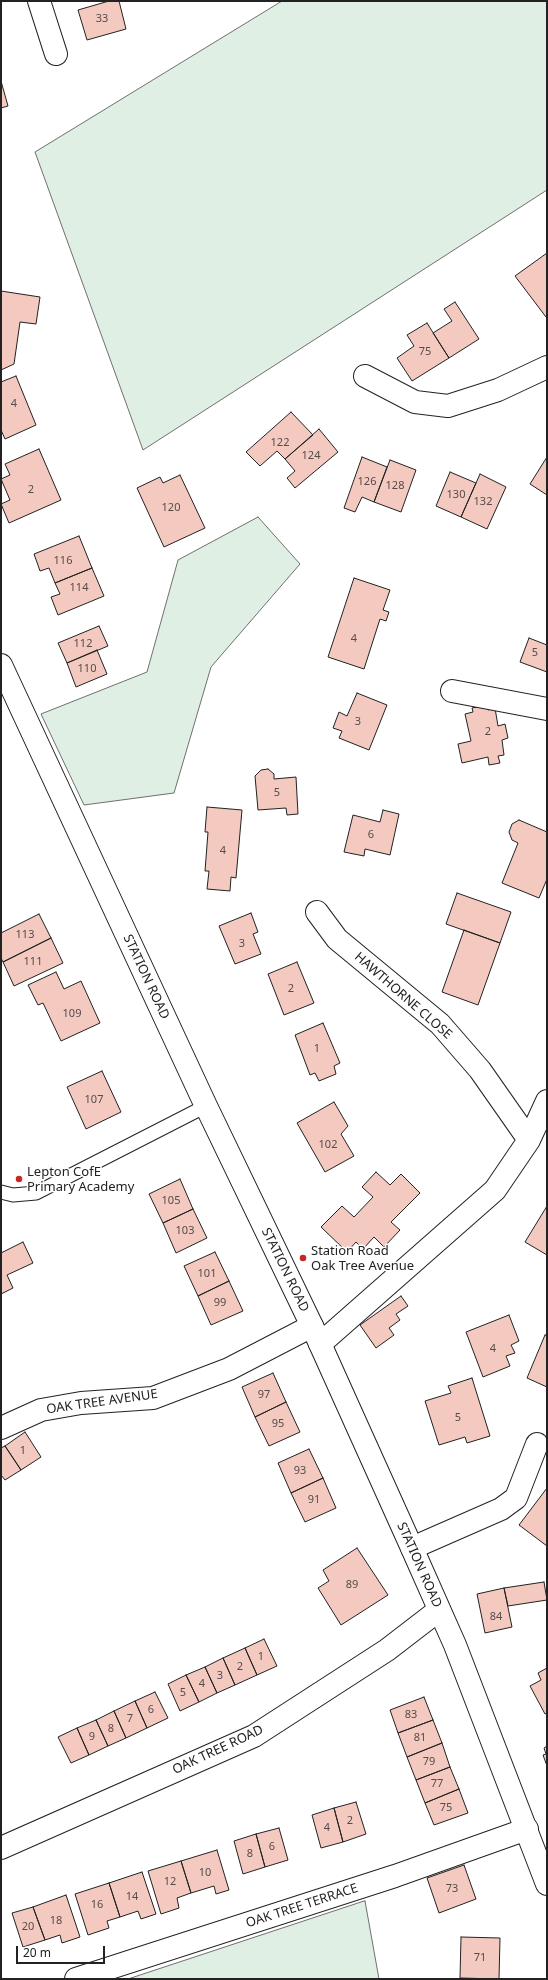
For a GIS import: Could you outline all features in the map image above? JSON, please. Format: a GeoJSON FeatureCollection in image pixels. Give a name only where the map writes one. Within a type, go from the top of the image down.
{"type":"FeatureCollection","features":[{"type":"Feature","properties":{"kind":"street"},"geometry":{"type":"LineString","coordinates":[[38,1],[56,54]]}},
{"type":"Feature","properties":{"kind":"street"},"geometry":{"type":"LineString","coordinates":[[365,376],[415,402],[448,406],[498,390],[547,366]]}},
{"type":"Feature","properties":{"kind":"street","name":"STATION ROAD"},"geometry":{"type":"LineString","coordinates":[[3,674],[206,1106],[316,1335],[440,1610],[527,1829],[547,1884]]}},
{"type":"Feature","properties":{"kind":"street"},"geometry":{"type":"LineString","coordinates":[[452,691],[547,709]]}},
{"type":"Feature","properties":{"kind":"street","name":"HAWTHORNE CLOSE"},"geometry":{"type":"LineString","coordinates":[[317,912],[337,939],[440,1024],[480,1070],[528,1140]]}},
{"type":"Feature","properties":{"kind":"street","name":"OAK TREE AVENUE"},"geometry":{"type":"LineString","coordinates":[[1,1428],[41,1410],[81,1403],[152,1398],[316,1335],[495,1190],[528,1140],[547,1101]]}},
{"type":"Feature","properties":{"kind":"street"},"geometry":{"type":"LineString","coordinates":[[412,1548],[501,1509],[516,1498],[537,1444]]}},
{"type":"Feature","properties":{"kind":"street","name":"OAK TREE ROAD"},"geometry":{"type":"LineString","coordinates":[[1,1848],[254,1736],[387,1650],[440,1610]]}},
{"type":"Feature","properties":{"kind":"street","name":"OAK TREE TERRACE"},"geometry":{"type":"LineString","coordinates":[[76,1979],[395,1876],[527,1829]]}},
{"type":"Feature","properties":{"kind":"lane"},"geometry":{"type":"LineString","coordinates":[[1,1192],[12,1195],[36,1193],[206,1106]]}},
{"type":"Feature","properties":{"kind":"green space"},"geometry":{"type":"Polygon","coordinates":[[[282,1],[547,1],[547,190],[143,450],[35,152],[282,1]]]}},
{"type":"Feature","properties":{"kind":"green space"},"geometry":{"type":"Polygon","coordinates":[[[258,517],[300,564],[211,667],[174,793],[84,805],[41,714],[147,672],[178,560],[258,517]]]}},
{"type":"Feature","properties":{"kind":"green space"},"geometry":{"type":"Polygon","coordinates":[[[364,1901],[379,1979],[128,1979],[364,1901]]]}},
{"type":"Feature","properties":{"kind":"building"},"geometry":{"type":"Polygon","coordinates":[[[109,1],[119,1],[126,29],[87,40],[78,10],[109,1]]]}},
{"type":"Feature","properties":{"kind":"building"},"geometry":{"type":"Polygon","coordinates":[[[1,81],[8,106],[1,108],[1,81]]]}},
{"type":"Feature","properties":{"kind":"building"},"geometry":{"type":"Polygon","coordinates":[[[547,253],[547,316],[546,317],[515,276],[547,253]]]}},
{"type":"Feature","properties":{"kind":"building"},"geometry":{"type":"Polygon","coordinates":[[[1,291],[40,297],[36,324],[20,322],[14,364],[1,370],[1,291]]]}},
{"type":"Feature","properties":{"kind":"building"},"geometry":{"type":"Polygon","coordinates":[[[455,302],[479,339],[449,358],[433,333],[452,321],[444,309],[455,302]]]}},
{"type":"Feature","properties":{"kind":"building"},"geometry":{"type":"Polygon","coordinates":[[[427,323],[449,358],[412,381],[397,358],[414,346],[407,335],[427,323]]]}},
{"type":"Feature","properties":{"kind":"building"},"geometry":{"type":"Polygon","coordinates":[[[16,376],[36,425],[5,439],[1,430],[1,382],[16,376]]]}},
{"type":"Feature","properties":{"kind":"building"},"geometry":{"type":"Polygon","coordinates":[[[291,412],[313,435],[285,459],[277,451],[260,466],[246,452],[291,412]]]}},
{"type":"Feature","properties":{"kind":"building"},"geometry":{"type":"Polygon","coordinates":[[[319,429],[338,452],[295,488],[287,478],[295,471],[285,459],[319,429]]]}},
{"type":"Feature","properties":{"kind":"building"},"geometry":{"type":"Polygon","coordinates":[[[39,449],[61,500],[9,523],[1,504],[10,500],[1,479],[10,475],[5,464],[39,449]]]}},
{"type":"Feature","properties":{"kind":"building"},"geometry":{"type":"Polygon","coordinates":[[[362,457],[387,467],[374,502],[362,497],[355,512],[344,508],[362,457]]]}},
{"type":"Feature","properties":{"kind":"building"},"geometry":{"type":"Polygon","coordinates":[[[547,457],[547,495],[530,484],[547,457]]]}},
{"type":"Feature","properties":{"kind":"building"},"geometry":{"type":"Polygon","coordinates":[[[390,460],[416,470],[401,512],[374,502],[390,460]]]}},
{"type":"Feature","properties":{"kind":"building"},"geometry":{"type":"Polygon","coordinates":[[[450,472],[476,483],[461,517],[436,506],[450,472]]]}},
{"type":"Feature","properties":{"kind":"building"},"geometry":{"type":"Polygon","coordinates":[[[480,474],[506,487],[487,529],[461,517],[480,474]]]}},
{"type":"Feature","properties":{"kind":"building"},"geometry":{"type":"Polygon","coordinates":[[[180,475],[205,528],[164,547],[137,488],[160,477],[163,483],[180,475]]]}},
{"type":"Feature","properties":{"kind":"building"},"geometry":{"type":"Polygon","coordinates":[[[79,536],[92,568],[55,583],[49,568],[40,571],[34,554],[79,536]]]}},
{"type":"Feature","properties":{"kind":"building"},"geometry":{"type":"Polygon","coordinates":[[[92,568],[104,596],[58,615],[51,597],[60,594],[55,583],[92,568]]]}},
{"type":"Feature","properties":{"kind":"building"},"geometry":{"type":"Polygon","coordinates":[[[354,578],[390,590],[383,610],[389,612],[386,621],[380,619],[364,669],[328,657],[354,578]]]}},
{"type":"Feature","properties":{"kind":"building"},"geometry":{"type":"Polygon","coordinates":[[[99,626],[108,646],[67,663],[58,643],[99,626]]]}},
{"type":"Feature","properties":{"kind":"building"},"geometry":{"type":"Polygon","coordinates":[[[529,638],[547,645],[547,672],[520,662],[529,638]]]}},
{"type":"Feature","properties":{"kind":"building"},"geometry":{"type":"Polygon","coordinates":[[[97,650],[107,674],[76,687],[67,663],[97,650]]]}},
{"type":"Feature","properties":{"kind":"building"},"geometry":{"type":"Polygon","coordinates":[[[357,693],[387,705],[369,750],[339,738],[342,731],[333,728],[339,712],[347,716],[357,693]]]}},
{"type":"Feature","properties":{"kind":"building"},"geometry":{"type":"Polygon","coordinates":[[[487,705],[488,710],[495,708],[498,726],[505,724],[508,738],[502,740],[504,755],[498,756],[500,763],[489,765],[488,757],[462,763],[458,744],[471,741],[465,714],[473,712],[472,708],[487,705]]]}},
{"type":"Feature","properties":{"kind":"building"},"geometry":{"type":"Polygon","coordinates":[[[268,769],[274,774],[274,779],[296,777],[298,814],[287,815],[286,808],[258,810],[255,776],[261,770],[268,769]]]}},
{"type":"Feature","properties":{"kind":"building"},"geometry":{"type":"Polygon","coordinates":[[[207,807],[242,810],[236,878],[231,877],[230,891],[207,889],[209,871],[205,871],[208,832],[205,832],[207,807]]]}},
{"type":"Feature","properties":{"kind":"building"},"geometry":{"type":"Polygon","coordinates":[[[383,810],[399,814],[390,855],[365,849],[364,856],[344,852],[353,815],[380,822],[383,810]]]}},
{"type":"Feature","properties":{"kind":"building"},"geometry":{"type":"Polygon","coordinates":[[[519,820],[547,832],[547,879],[539,898],[502,883],[518,843],[512,840],[509,832],[512,824],[519,820]]]}},
{"type":"Feature","properties":{"kind":"building"},"geometry":{"type":"Polygon","coordinates":[[[457,893],[511,912],[500,943],[446,924],[457,893]]]}},
{"type":"Feature","properties":{"kind":"building"},"geometry":{"type":"Polygon","coordinates":[[[251,913],[258,932],[253,934],[261,954],[235,964],[219,926],[251,913]]]}},
{"type":"Feature","properties":{"kind":"building"},"geometry":{"type":"Polygon","coordinates":[[[39,914],[51,938],[3,962],[1,958],[1,933],[39,914]]]}},
{"type":"Feature","properties":{"kind":"building"},"geometry":{"type":"Polygon","coordinates":[[[464,930],[500,943],[478,1005],[442,992],[464,930]]]}},
{"type":"Feature","properties":{"kind":"building"},"geometry":{"type":"Polygon","coordinates":[[[51,938],[63,963],[14,986],[3,962],[51,938]]]}},
{"type":"Feature","properties":{"kind":"building"},"geometry":{"type":"Polygon","coordinates":[[[297,962],[314,1003],[284,1015],[268,974],[297,962]]]}},
{"type":"Feature","properties":{"kind":"building"},"geometry":{"type":"Polygon","coordinates":[[[56,972],[64,989],[81,981],[100,1023],[61,1041],[43,1003],[38,1005],[28,985],[56,972]]]}},
{"type":"Feature","properties":{"kind":"building"},"geometry":{"type":"Polygon","coordinates":[[[323,1023],[340,1063],[334,1066],[336,1074],[319,1081],[315,1073],[310,1075],[295,1035],[323,1023]]]}},
{"type":"Feature","properties":{"kind":"building"},"geometry":{"type":"Polygon","coordinates":[[[102,1071],[121,1112],[86,1129],[67,1087],[102,1071]]]}},
{"type":"Feature","properties":{"kind":"building"},"geometry":{"type":"Polygon","coordinates":[[[334,1102],[348,1126],[341,1134],[354,1156],[325,1172],[297,1123],[334,1102]]]}},
{"type":"Feature","properties":{"kind":"building"},"geometry":{"type":"Polygon","coordinates":[[[376,1172],[390,1185],[401,1174],[420,1193],[391,1222],[400,1230],[384,1247],[374,1237],[363,1249],[356,1242],[347,1252],[321,1227],[342,1206],[354,1217],[373,1197],[362,1187],[376,1172]]]}},
{"type":"Feature","properties":{"kind":"building"},"geometry":{"type":"Polygon","coordinates":[[[180,1179],[193,1209],[163,1223],[149,1194],[180,1179]]]}},
{"type":"Feature","properties":{"kind":"building"},"geometry":{"type":"Polygon","coordinates":[[[547,1206],[547,1255],[525,1242],[547,1206]]]}},
{"type":"Feature","properties":{"kind":"building"},"geometry":{"type":"Polygon","coordinates":[[[193,1209],[207,1238],[176,1253],[163,1223],[193,1209]]]}},
{"type":"Feature","properties":{"kind":"building"},"geometry":{"type":"Polygon","coordinates":[[[23,1242],[33,1263],[7,1275],[13,1288],[1,1294],[1,1253],[23,1242]]]}},
{"type":"Feature","properties":{"kind":"building"},"geometry":{"type":"Polygon","coordinates":[[[215,1252],[229,1281],[198,1296],[184,1266],[215,1252]]]}},
{"type":"Feature","properties":{"kind":"building"},"geometry":{"type":"Polygon","coordinates":[[[229,1281],[243,1311],[211,1325],[198,1296],[229,1281]]]}},
{"type":"Feature","properties":{"kind":"building"},"geometry":{"type":"Polygon","coordinates":[[[401,1296],[408,1306],[396,1314],[400,1320],[389,1328],[394,1335],[376,1348],[360,1325],[401,1296]]]}},
{"type":"Feature","properties":{"kind":"building"},"geometry":{"type":"Polygon","coordinates":[[[509,1315],[519,1341],[511,1345],[515,1353],[506,1356],[510,1366],[483,1377],[466,1332],[509,1315]]]}},
{"type":"Feature","properties":{"kind":"building"},"geometry":{"type":"Polygon","coordinates":[[[545,1335],[547,1335],[547,1387],[527,1378],[545,1335]]]}},
{"type":"Feature","properties":{"kind":"building"},"geometry":{"type":"Polygon","coordinates":[[[273,1373],[286,1402],[255,1417],[242,1387],[273,1373]]]}},
{"type":"Feature","properties":{"kind":"building"},"geometry":{"type":"Polygon","coordinates":[[[472,1378],[490,1436],[467,1443],[465,1437],[439,1445],[425,1401],[451,1393],[448,1386],[472,1378]]]}},
{"type":"Feature","properties":{"kind":"building"},"geometry":{"type":"Polygon","coordinates":[[[286,1402],[300,1432],[269,1446],[255,1417],[286,1402]]]}},
{"type":"Feature","properties":{"kind":"building"},"geometry":{"type":"Polygon","coordinates":[[[25,1432],[41,1457],[21,1470],[5,1446],[25,1432]]]}},
{"type":"Feature","properties":{"kind":"building"},"geometry":{"type":"Polygon","coordinates":[[[5,1446],[21,1470],[5,1480],[1,1475],[1,1448],[5,1446]]]}},
{"type":"Feature","properties":{"kind":"building"},"geometry":{"type":"Polygon","coordinates":[[[309,1449],[323,1478],[291,1493],[278,1463],[309,1449]]]}},
{"type":"Feature","properties":{"kind":"building"},"geometry":{"type":"Polygon","coordinates":[[[323,1478],[336,1508],[305,1522],[291,1493],[323,1478]]]}},
{"type":"Feature","properties":{"kind":"building"},"geometry":{"type":"Polygon","coordinates":[[[547,1488],[547,1546],[519,1525],[547,1488]]]}},
{"type":"Feature","properties":{"kind":"building"},"geometry":{"type":"Polygon","coordinates":[[[357,1548],[388,1595],[341,1625],[318,1588],[329,1581],[323,1570],[357,1548]]]}},
{"type":"Feature","properties":{"kind":"building"},"geometry":{"type":"Polygon","coordinates":[[[544,1582],[547,1600],[508,1606],[504,1588],[544,1582]]]}},
{"type":"Feature","properties":{"kind":"building"},"geometry":{"type":"Polygon","coordinates":[[[504,1588],[512,1627],[485,1633],[477,1594],[504,1588]]]}},
{"type":"Feature","properties":{"kind":"building"},"geometry":{"type":"Polygon","coordinates":[[[264,1639],[277,1666],[257,1675],[245,1648],[264,1639]]]}},
{"type":"Feature","properties":{"kind":"building"},"geometry":{"type":"Polygon","coordinates":[[[245,1648],[257,1675],[235,1685],[223,1658],[245,1648]]]}},
{"type":"Feature","properties":{"kind":"building"},"geometry":{"type":"Polygon","coordinates":[[[223,1658],[235,1685],[217,1693],[205,1667],[223,1658]]]}},
{"type":"Feature","properties":{"kind":"building"},"geometry":{"type":"Polygon","coordinates":[[[205,1667],[217,1693],[199,1702],[186,1675],[205,1667]]]}},
{"type":"Feature","properties":{"kind":"building"},"geometry":{"type":"Polygon","coordinates":[[[547,1668],[547,1713],[545,1714],[530,1686],[541,1680],[538,1673],[547,1668]]]}},
{"type":"Feature","properties":{"kind":"building"},"geometry":{"type":"Polygon","coordinates":[[[186,1675],[199,1702],[180,1711],[168,1684],[186,1675]]]}},
{"type":"Feature","properties":{"kind":"building"},"geometry":{"type":"Polygon","coordinates":[[[155,1692],[168,1718],[147,1728],[135,1701],[155,1692]]]}},
{"type":"Feature","properties":{"kind":"building"},"geometry":{"type":"Polygon","coordinates":[[[424,1697],[433,1720],[398,1733],[390,1710],[424,1697]]]}},
{"type":"Feature","properties":{"kind":"building"},"geometry":{"type":"Polygon","coordinates":[[[135,1701],[147,1728],[126,1738],[114,1711],[135,1701]]]}},
{"type":"Feature","properties":{"kind":"building"},"geometry":{"type":"Polygon","coordinates":[[[114,1711],[126,1738],[108,1746],[96,1720],[114,1711]]]}},
{"type":"Feature","properties":{"kind":"building"},"geometry":{"type":"Polygon","coordinates":[[[96,1720],[108,1746],[89,1755],[77,1728],[96,1720]]]}},
{"type":"Feature","properties":{"kind":"building"},"geometry":{"type":"Polygon","coordinates":[[[433,1720],[442,1743],[407,1757],[398,1733],[433,1720]]]}},
{"type":"Feature","properties":{"kind":"building"},"geometry":{"type":"Polygon","coordinates":[[[77,1728],[89,1755],[71,1763],[58,1737],[77,1728]]]}},
{"type":"Feature","properties":{"kind":"building"},"geometry":{"type":"Polygon","coordinates":[[[442,1743],[450,1767],[416,1780],[407,1757],[442,1743]]]}},
{"type":"Feature","properties":{"kind":"building"},"geometry":{"type":"Polygon","coordinates":[[[547,1746],[547,1766],[543,1755],[546,1754],[544,1748],[547,1746]]]}},
{"type":"Feature","properties":{"kind":"building"},"geometry":{"type":"Polygon","coordinates":[[[450,1767],[459,1789],[425,1803],[416,1780],[450,1767]]]}},
{"type":"Feature","properties":{"kind":"building"},"geometry":{"type":"Polygon","coordinates":[[[459,1789],[468,1813],[434,1825],[425,1803],[459,1789]]]}},
{"type":"Feature","properties":{"kind":"building"},"geometry":{"type":"Polygon","coordinates":[[[356,1802],[366,1834],[343,1842],[334,1808],[356,1802]]]}},
{"type":"Feature","properties":{"kind":"building"},"geometry":{"type":"Polygon","coordinates":[[[334,1808],[343,1842],[321,1848],[312,1815],[334,1808]]]}},
{"type":"Feature","properties":{"kind":"building"},"geometry":{"type":"Polygon","coordinates":[[[279,1828],[288,1860],[265,1867],[256,1834],[279,1828]]]}},
{"type":"Feature","properties":{"kind":"building"},"geometry":{"type":"Polygon","coordinates":[[[256,1834],[265,1867],[243,1874],[234,1841],[256,1834]]]}},
{"type":"Feature","properties":{"kind":"building"},"geometry":{"type":"Polygon","coordinates":[[[217,1850],[229,1890],[216,1894],[214,1886],[191,1893],[181,1861],[217,1850]]]}},
{"type":"Feature","properties":{"kind":"building"},"geometry":{"type":"Polygon","coordinates":[[[181,1861],[191,1893],[177,1898],[179,1908],[161,1914],[148,1871],[181,1861]]]}},
{"type":"Feature","properties":{"kind":"building"},"geometry":{"type":"Polygon","coordinates":[[[464,1865],[476,1899],[439,1913],[427,1878],[464,1865]]]}},
{"type":"Feature","properties":{"kind":"building"},"geometry":{"type":"Polygon","coordinates":[[[142,1872],[156,1914],[141,1919],[138,1911],[120,1917],[109,1883],[142,1872]]]}},
{"type":"Feature","properties":{"kind":"building"},"geometry":{"type":"Polygon","coordinates":[[[109,1883],[120,1917],[107,1921],[109,1928],[88,1935],[75,1894],[109,1883]]]}},
{"type":"Feature","properties":{"kind":"building"},"geometry":{"type":"Polygon","coordinates":[[[66,1895],[80,1937],[62,1943],[60,1935],[45,1940],[33,1907],[66,1895]]]}},
{"type":"Feature","properties":{"kind":"building"},"geometry":{"type":"Polygon","coordinates":[[[33,1907],[45,1940],[23,1947],[12,1913],[33,1907]]]}},
{"type":"Feature","properties":{"kind":"building"},"geometry":{"type":"Polygon","coordinates":[[[461,1937],[500,1938],[499,1979],[460,1978],[461,1937]]]}},
{"type":"Feature","properties":{"kind":"place","name":"Lepton CofE Primary Academy"},"geometry":{"type":"Point","coordinates":[19,1179]}},
{"type":"Feature","properties":{"kind":"place","name":"Station Road Oak Tree Avenue"},"geometry":{"type":"Point","coordinates":[303,1258]}}]}
